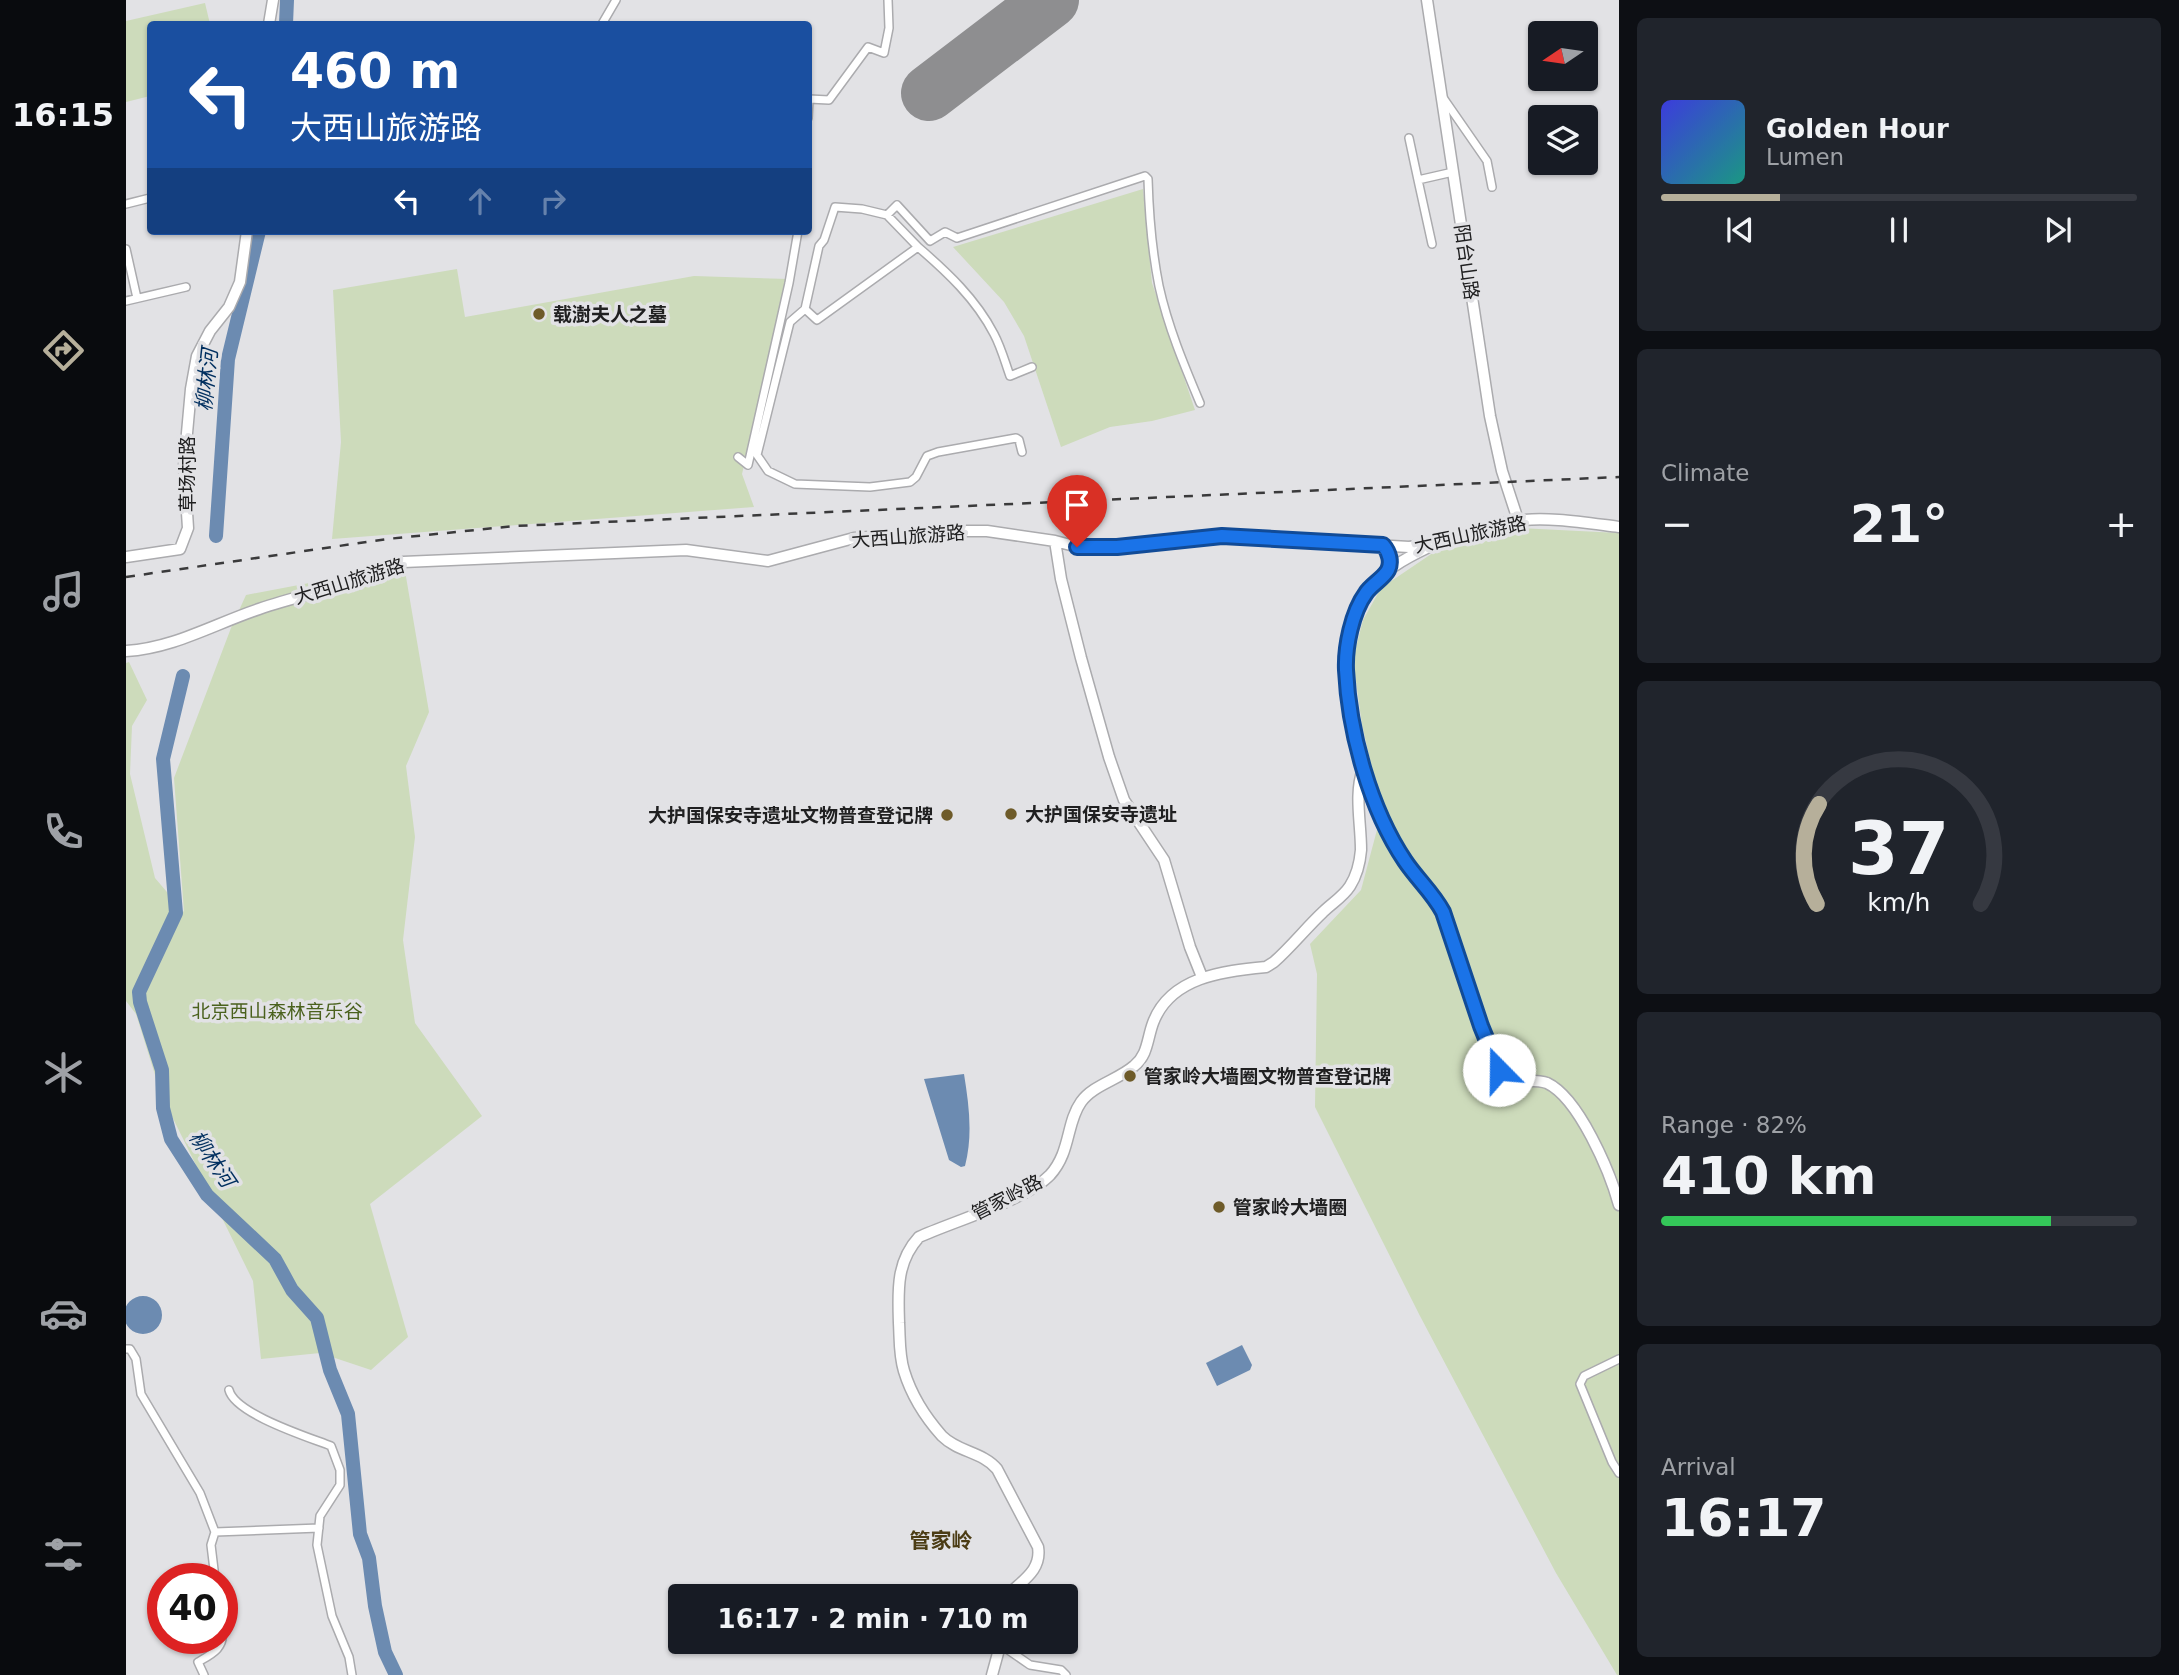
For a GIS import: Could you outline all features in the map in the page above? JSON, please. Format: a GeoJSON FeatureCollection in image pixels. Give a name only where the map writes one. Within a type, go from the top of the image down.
{"type":"FeatureCollection","features":[{"type":"Feature","properties":{"kind":"street"},"geometry":{"type":"LineString","coordinates":[[269,21],[272,0]]}},
{"type":"Feature","properties":{"kind":"street"},"geometry":{"type":"LineString","coordinates":[[604,21],[616,0]]}},
{"type":"Feature","properties":{"kind":"street"},"geometry":{"type":"LineString","coordinates":[[812,99],[829,100],[868,47],[884,53],[889,28],[888,0]]}},
{"type":"Feature","properties":{"kind":"street","name":"阳台山路"},"geometry":{"type":"LineString","coordinates":[[1427,0],[1490,416],[1502,471],[1518,520]]}},
{"type":"Feature","properties":{"kind":"street"},"geometry":{"type":"LineString","coordinates":[[1442,96],[1487,161],[1492,187]]}},
{"type":"Feature","properties":{"kind":"street"},"geometry":{"type":"LineString","coordinates":[[1409,138],[1432,244]]}},
{"type":"Feature","properties":{"kind":"street"},"geometry":{"type":"LineString","coordinates":[[1418,180],[1453,172]]}},
{"type":"Feature","properties":{"kind":"street"},"geometry":{"type":"LineString","coordinates":[[887,215],[897,205],[930,240],[945,232],[957,238],[1145,176],[1160,286],[1174,339],[1200,403]]}},
{"type":"Feature","properties":{"kind":"street"},"geometry":{"type":"LineString","coordinates":[[126,204],[147,199]]}},
{"type":"Feature","properties":{"kind":"street"},"geometry":{"type":"LineString","coordinates":[[1022,452],[1016,438],[938,452],[927,456],[916,477],[910,482],[870,487],[795,484],[768,471],[757,455],[790,322],[805,309],[819,246],[824,240],[835,207],[862,209],[887,215],[951,276],[976,305],[994,334],[1010,376],[1032,367]]}},
{"type":"Feature","properties":{"kind":"street","name":"草场村路"},"geometry":{"type":"LineString","coordinates":[[126,557],[180,548],[188,528],[184,466],[197,356],[210,331],[229,307],[240,282],[246,235]]}},
{"type":"Feature","properties":{"kind":"street"},"geometry":{"type":"LineString","coordinates":[[738,457],[748,465],[789,284],[797,235]]}},
{"type":"Feature","properties":{"kind":"street"},"geometry":{"type":"LineString","coordinates":[[805,309],[817,320],[918,247]]}},
{"type":"Feature","properties":{"kind":"street"},"geometry":{"type":"LineString","coordinates":[[126,249],[138,298]]}},
{"type":"Feature","properties":{"kind":"street"},"geometry":{"type":"LineString","coordinates":[[126,301],[186,287]]}},
{"type":"Feature","properties":{"kind":"street","name":"大西山旅游路"},"geometry":{"type":"LineString","coordinates":[[126,651],[162,646],[186,639],[259,609],[368,579],[402,562],[687,550],[768,561],[854,538],[964,531],[987,531],[1095,548],[1222,536],[1409,547],[1437,543],[1474,530],[1518,520],[1619,527]]}},
{"type":"Feature","properties":{"kind":"street"},"geometry":{"type":"LineString","coordinates":[[1055,541],[1080,658],[1112,768],[1124,800],[1164,860],[1190,947],[1202,977]]}},
{"type":"Feature","properties":{"kind":"street"},"geometry":{"type":"LineString","coordinates":[[1437,543],[1388,571],[1364,594],[1357,611],[1346,667],[1363,769],[1389,835],[1406,863],[1436,898],[1443,912],[1481,1026],[1499,1070],[1514,1081],[1539,1081],[1549,1084],[1563,1095],[1605,1163],[1619,1205]]}},
{"type":"Feature","properties":{"kind":"street"},"geometry":{"type":"LineString","coordinates":[[1383,545],[1389,557],[1388,571]]}},
{"type":"Feature","properties":{"kind":"street","name":"管家岭路"},"geometry":{"type":"LineString","coordinates":[[1020,1584],[1036,1567],[1038,1547],[997,1469],[991,1462],[957,1448],[944,1438],[929,1420],[912,1391],[900,1356],[900,1273],[911,1245],[919,1237],[1008,1200],[1042,1182],[1050,1175],[1067,1147],[1080,1103],[1088,1094],[1136,1066],[1147,1049],[1159,1009],[1175,992],[1202,977],[1266,967],[1350,886],[1358,868],[1361,849],[1358,810],[1363,769]]}},
{"type":"Feature","properties":{"kind":"street"},"geometry":{"type":"LineString","coordinates":[[126,1349],[130,1349],[136,1359],[141,1394],[200,1493],[215,1532],[211,1545],[213,1563]]}},
{"type":"Feature","properties":{"kind":"street"},"geometry":{"type":"LineString","coordinates":[[1619,1360],[1584,1376],[1580,1384],[1619,1473]]}},
{"type":"Feature","properties":{"kind":"street"},"geometry":{"type":"LineString","coordinates":[[229,1390],[231,1396],[244,1408],[331,1446],[340,1470],[341,1485],[320,1516],[317,1545],[332,1616],[349,1657],[352,1675]]}},
{"type":"Feature","properties":{"kind":"street"},"geometry":{"type":"LineString","coordinates":[[215,1532],[319,1528]]}},
{"type":"Feature","properties":{"kind":"street"},"geometry":{"type":"LineString","coordinates":[[205,1675],[198,1662],[212,1654]]}},
{"type":"Feature","properties":{"kind":"street"},"geometry":{"type":"LineString","coordinates":[[992,1675],[998,1654]]}},
{"type":"Feature","properties":{"kind":"street"},"geometry":{"type":"LineString","coordinates":[[1016,1654],[1030,1665],[1061,1670],[1066,1675]]}},
{"type":"Feature","properties":{"kind":"green space"},"geometry":{"type":"Polygon","coordinates":[[[205,3],[209,21],[147,21],[147,97],[126,102],[126,21],[205,3]]]}},
{"type":"Feature","properties":{"kind":"green space"},"geometry":{"type":"Polygon","coordinates":[[[1143,189],[1152,283],[1195,410],[1152,421],[1110,427],[1061,447],[1024,336],[1004,302],[953,247],[1143,189]]]}},
{"type":"Feature","properties":{"kind":"green space"},"geometry":{"type":"Polygon","coordinates":[[[457,269],[465,317],[694,276],[788,279],[742,474],[754,507],[332,539],[341,442],[333,290],[457,269]]]}},
{"type":"Feature","properties":{"kind":"green space"},"geometry":{"type":"Polygon","coordinates":[[[1521,528],[1619,533],[1619,1675],[1556,1573],[1420,1316],[1315,1107],[1317,974],[1310,944],[1361,890],[1382,811],[1362,725],[1353,659],[1363,620],[1381,588],[1449,542],[1521,528]]]}},
{"type":"Feature","properties":{"kind":"green space","name":"北京西山森林音乐谷"},"geometry":{"type":"Polygon","coordinates":[[[404,565],[429,712],[406,766],[415,837],[403,940],[415,1023],[482,1116],[370,1204],[408,1337],[371,1370],[320,1353],[261,1359],[253,1281],[161,1094],[136,1014],[126,1001],[126,663],[129,662],[147,700],[132,726],[130,774],[155,878],[184,912],[174,778],[246,595],[404,565]]]}},
{"type":"Feature","properties":{"kind":"water"},"geometry":{"type":"Polygon","coordinates":[[[964,1074],[970,1131],[965,1166],[961,1167],[949,1160],[924,1079],[964,1074]]]}},
{"type":"Feature","properties":{"kind":"water"},"geometry":{"type":"Polygon","coordinates":[[[143,1296],[157,1301],[162,1315],[157,1329],[143,1334],[129,1329],[124,1315],[129,1301],[143,1296]]]}},
{"type":"Feature","properties":{"kind":"water"},"geometry":{"type":"Polygon","coordinates":[[[1242,1345],[1252,1365],[1250,1370],[1217,1386],[1206,1363],[1242,1345]]]}},
{"type":"Feature","properties":{"kind":"waterway","name":"柳林河"},"geometry":{"type":"LineString","coordinates":[[286,21],[287,0]]}},
{"type":"Feature","properties":{"kind":"waterway","name":"柳林河"},"geometry":{"type":"LineString","coordinates":[[216,536],[228,359],[258,235]]}},
{"type":"Feature","properties":{"kind":"waterway","name":"柳林河"},"geometry":{"type":"LineString","coordinates":[[183,676],[163,759],[176,913],[139,992],[140,1002],[162,1070],[163,1108],[171,1139],[207,1195],[275,1259],[292,1290],[317,1318],[330,1370],[348,1414],[360,1534],[369,1558],[375,1606],[385,1652],[396,1675]]}},
{"type":"Feature","properties":{"kind":"runway"},"geometry":{"type":"LineString","coordinates":[[929,93],[1051,0]]}},
{"type":"Feature","properties":{"kind":"railway"},"geometry":{"type":"LineString","coordinates":[[126,577],[387,539],[515,526],[1619,477]]}},
{"type":"Feature","properties":{"kind":"place","name":"载澍夫人之墓"},"geometry":{"type":"Point","coordinates":[539,314]}},
{"type":"Feature","properties":{"kind":"place","name":"大护国保安寺遗址"},"geometry":{"type":"Point","coordinates":[1011,814]}},
{"type":"Feature","properties":{"kind":"place","name":"大护国保安寺遗址文物普查登记牌"},"geometry":{"type":"Point","coordinates":[947,815]}},
{"type":"Feature","properties":{"kind":"place","name":"管家岭大墙圈文物普查登记牌"},"geometry":{"type":"Point","coordinates":[1130,1076]}},
{"type":"Feature","properties":{"kind":"place","name":"管家岭大墙圈"},"geometry":{"type":"Point","coordinates":[1219,1207]}},
{"type":"Feature","properties":{"kind":"district","name":"管家岭"},"geometry":{"type":"Point","coordinates":[941,1541]}},
{"type":"Feature","properties":{"kind":"route"},"geometry":{"type":"LineString","coordinates":[[1077,547],[1117,547],[1222,536],[1383,545],[1389,557],[1388,571],[1364,594],[1348,647],[1346,667],[1363,769],[1389,835],[1406,863],[1436,898],[1443,912],[1481,1026],[1499,1070]]}}]}
